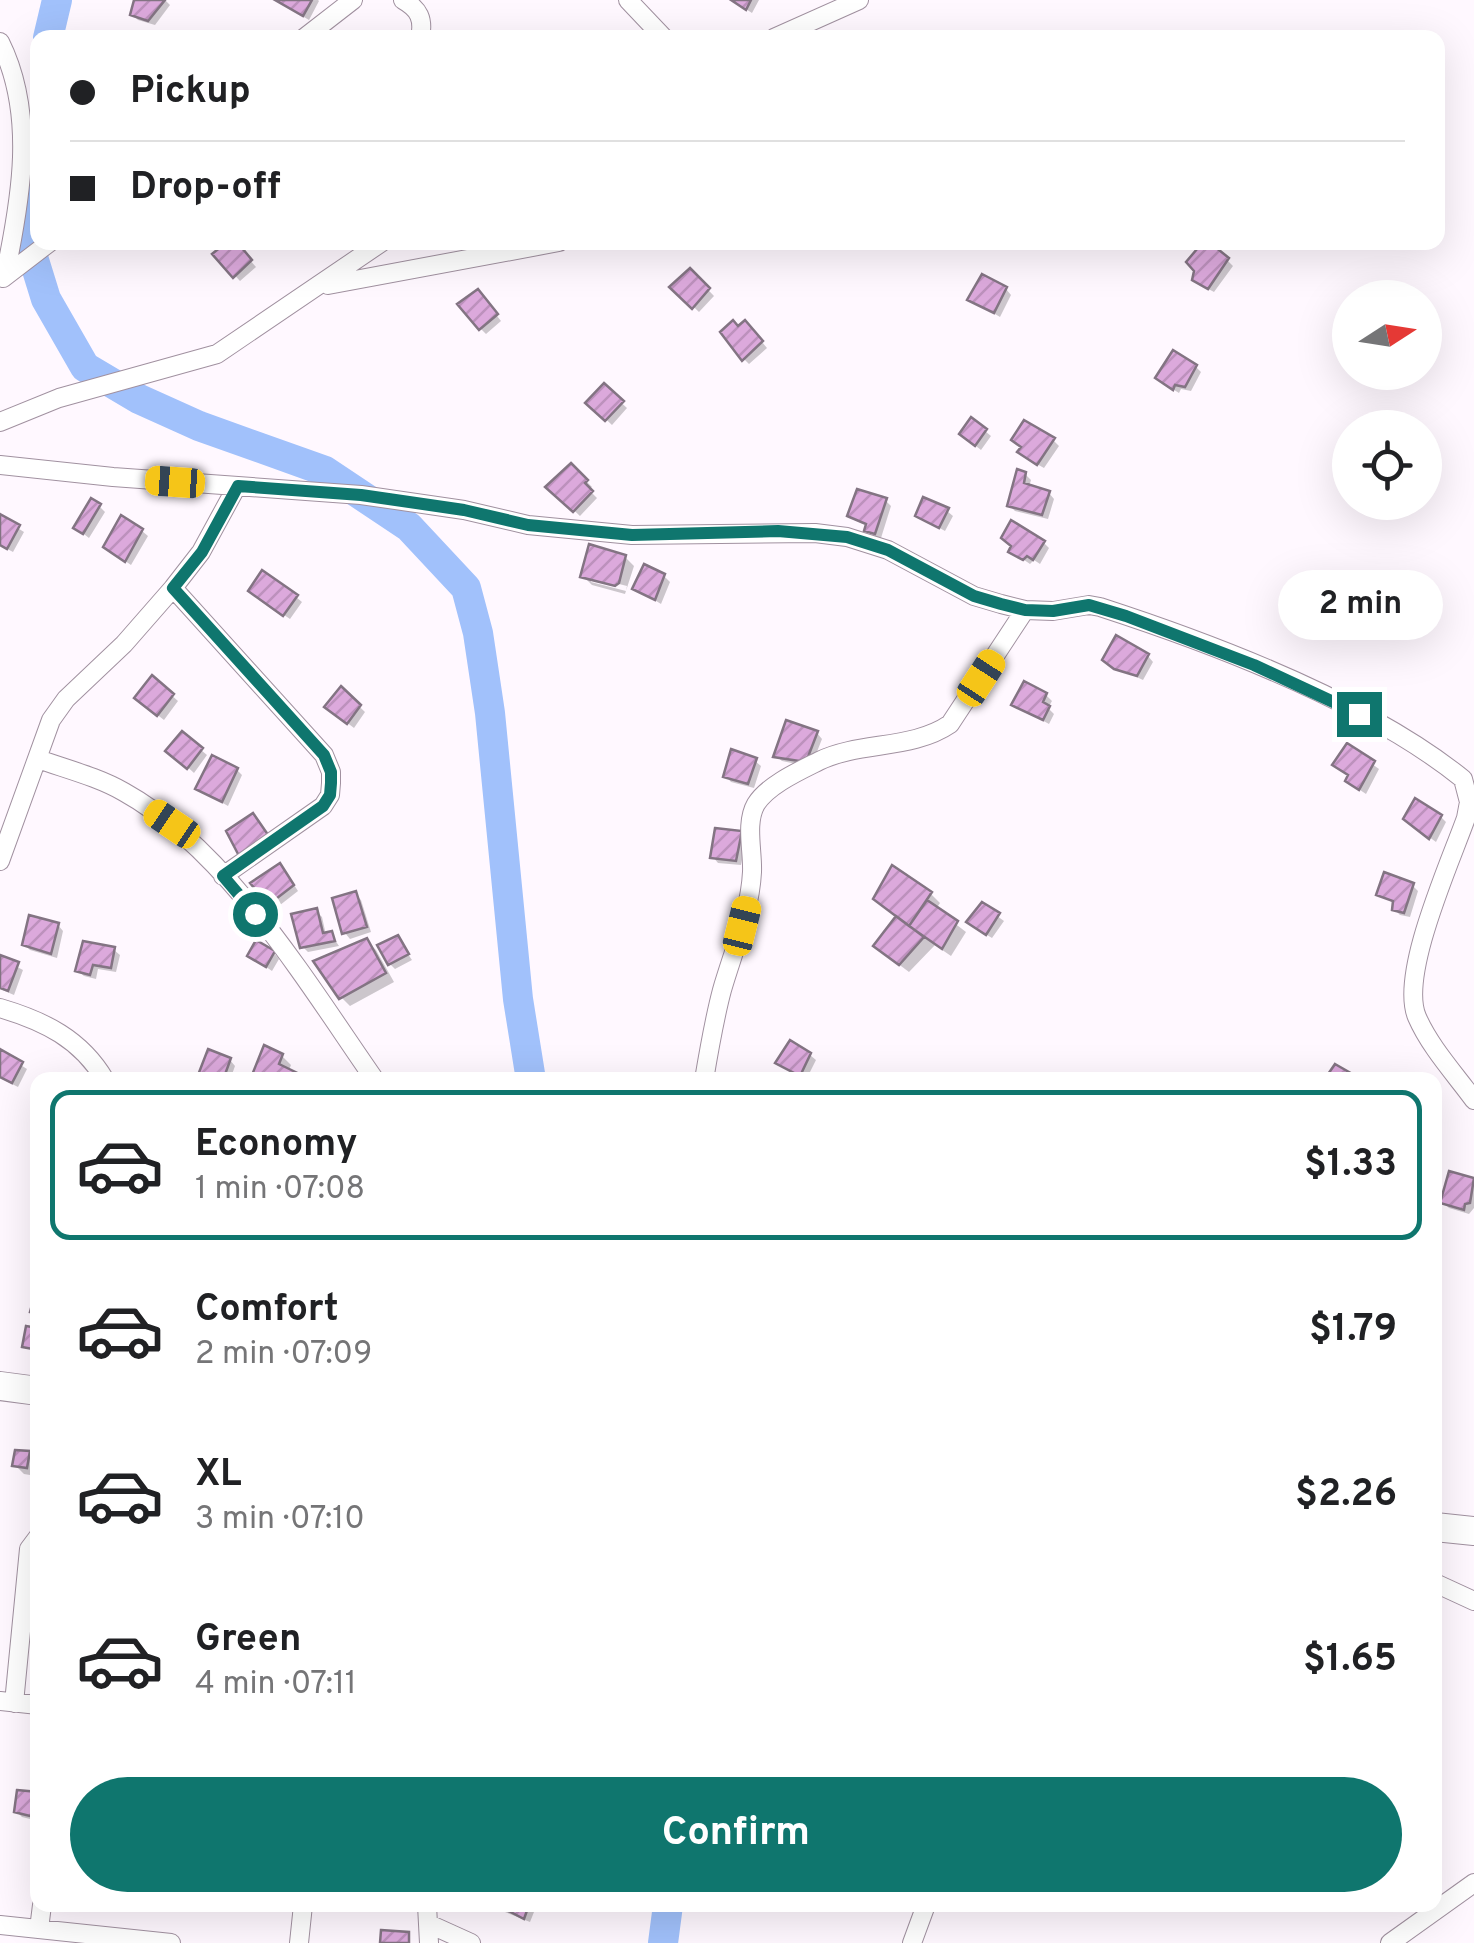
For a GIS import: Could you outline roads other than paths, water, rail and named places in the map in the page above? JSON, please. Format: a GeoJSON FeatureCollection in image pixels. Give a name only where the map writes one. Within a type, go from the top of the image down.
{"type":"FeatureCollection","features":[{"type":"Feature","properties":{"kind":"main road"},"geometry":{"type":"LineString","coordinates":[[0,1368],[30,1370]]}},
{"type":"Feature","properties":{"kind":"main road"},"geometry":{"type":"LineString","coordinates":[[0,1386],[30,1390]]}},
{"type":"Feature","properties":{"kind":"main road"},"geometry":{"type":"LineString","coordinates":[[1442,1528],[1474,1531]]}},
{"type":"Feature","properties":{"kind":"street"},"geometry":{"type":"LineString","coordinates":[[314,30],[353,0]]}},
{"type":"Feature","properties":{"kind":"street"},"geometry":{"type":"LineString","coordinates":[[628,0],[656,30]]}},
{"type":"Feature","properties":{"kind":"street"},"geometry":{"type":"LineString","coordinates":[[792,30],[859,0]]}},
{"type":"Feature","properties":{"kind":"street"},"geometry":{"type":"LineString","coordinates":[[406,1],[419,12],[422,30]]}},
{"type":"Feature","properties":{"kind":"street"},"geometry":{"type":"LineString","coordinates":[[0,42],[11,64],[21,112],[22,151],[15,228],[3,278]]}},
{"type":"Feature","properties":{"kind":"street"},"geometry":{"type":"LineString","coordinates":[[3,278],[40,250]]}},
{"type":"Feature","properties":{"kind":"street"},"geometry":{"type":"LineString","coordinates":[[0,422],[59,398],[217,354],[371,250]]}},
{"type":"Feature","properties":{"kind":"street"},"geometry":{"type":"LineString","coordinates":[[321,287],[517,250]]}},
{"type":"Feature","properties":{"kind":"street"},"geometry":{"type":"LineString","coordinates":[[0,465],[361,495],[464,510],[528,525],[632,535],[778,531],[847,537],[888,550],[974,596],[1025,610],[1100,607],[1254,665],[1324,696],[1394,734],[1463,779],[1469,802],[1466,818],[1418,962],[1412,997],[1426,1033],[1474,1100]]}},
{"type":"Feature","properties":{"kind":"street"},"geometry":{"type":"LineString","coordinates":[[0,861],[50,720],[66,698],[124,644],[202,552],[238,486]]}},
{"type":"Feature","properties":{"kind":"street"},"geometry":{"type":"LineString","coordinates":[[173,588],[295,720],[324,755],[331,772],[330,795],[323,806],[223,876]]}},
{"type":"Feature","properties":{"kind":"street"},"geometry":{"type":"LineString","coordinates":[[706,1072],[718,1008],[748,899],[752,874],[750,820],[757,803],[770,790],[827,757],[917,738],[950,724],[1025,610]]}},
{"type":"Feature","properties":{"kind":"street"},"geometry":{"type":"LineString","coordinates":[[38,758],[122,790],[172,824],[223,876],[292,961],[369,1072]]}},
{"type":"Feature","properties":{"kind":"street"},"geometry":{"type":"LineString","coordinates":[[0,1008],[62,1033],[86,1052],[102,1072]]}},
{"type":"Feature","properties":{"kind":"street"},"geometry":{"type":"LineString","coordinates":[[30,1549],[4,1706],[30,1705]]}},
{"type":"Feature","properties":{"kind":"street"},"geometry":{"type":"LineString","coordinates":[[1442,1586],[1474,1601]]}},
{"type":"Feature","properties":{"kind":"street"},"geometry":{"type":"LineString","coordinates":[[1442,1906],[1474,1883]]}},
{"type":"Feature","properties":{"kind":"street"},"geometry":{"type":"LineString","coordinates":[[39,1929],[41,1912]]}},
{"type":"Feature","properties":{"kind":"street"},"geometry":{"type":"LineString","coordinates":[[298,1943],[302,1912]]}},
{"type":"Feature","properties":{"kind":"street"},"geometry":{"type":"LineString","coordinates":[[912,1943],[923,1912]]}},
{"type":"Feature","properties":{"kind":"street"},"geometry":{"type":"LineString","coordinates":[[1390,1943],[1433,1912]]}},
{"type":"Feature","properties":{"kind":"street"},"geometry":{"type":"LineString","coordinates":[[428,1924],[472,1943]]}},
{"type":"Feature","properties":{"kind":"street"},"geometry":{"type":"LineString","coordinates":[[0,1925],[171,1943]]}},
{"type":"Feature","properties":{"kind":"waterway"},"geometry":{"type":"LineString","coordinates":[[50,30],[57,0]]}},
{"type":"Feature","properties":{"kind":"waterway"},"geometry":{"type":"LineString","coordinates":[[30,231],[30,247]]}},
{"type":"Feature","properties":{"kind":"waterway"},"geometry":{"type":"LineString","coordinates":[[31,250],[46,299],[85,367],[139,399],[199,426],[325,471],[409,527],[466,588],[478,633],[490,713],[518,999],[530,1072]]}},
{"type":"Feature","properties":{"kind":"waterway"},"geometry":{"type":"LineString","coordinates":[[663,1943],[667,1912]]}}]}
